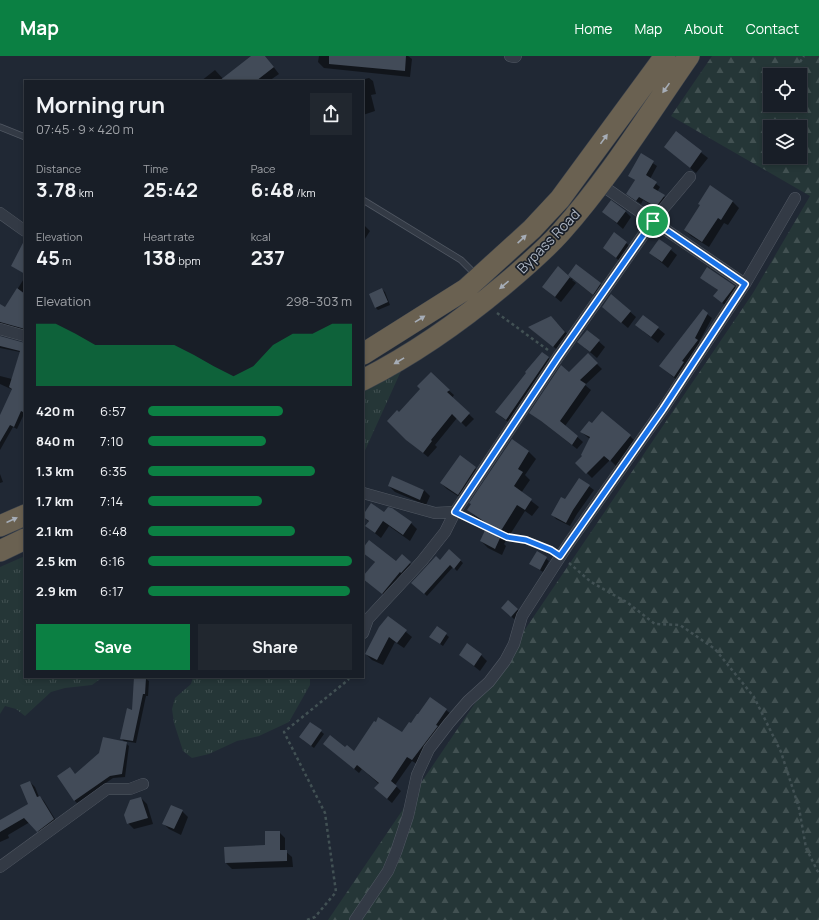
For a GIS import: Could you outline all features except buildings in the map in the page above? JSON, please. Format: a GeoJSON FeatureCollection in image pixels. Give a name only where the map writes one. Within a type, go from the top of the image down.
{"type":"FeatureCollection","features":[{"type":"Feature","properties":{"kind":"highway","name":"Bypass Road"},"geometry":{"type":"LineString","coordinates":[[364,353],[473,283],[532,229],[560,199],[665,56]]}},
{"type":"Feature","properties":{"kind":"highway","name":"Bypass Road"},"geometry":{"type":"LineString","coordinates":[[364,380],[386,369],[426,344],[483,303],[523,269],[560,233],[600,184],[689,56]]}},
{"type":"Feature","properties":{"kind":"highway"},"geometry":{"type":"LineString","coordinates":[[473,283],[483,303]]}},
{"type":"Feature","properties":{"kind":"highway"},"geometry":{"type":"LineString","coordinates":[[0,526],[24,515]]}},
{"type":"Feature","properties":{"kind":"highway"},"geometry":{"type":"LineString","coordinates":[[0,551],[24,539]]}},
{"type":"Feature","properties":{"kind":"street"},"geometry":{"type":"LineString","coordinates":[[510,56],[516,56]]}},
{"type":"Feature","properties":{"kind":"street"},"geometry":{"type":"LineString","coordinates":[[364,630],[368,619],[422,561],[444,532],[455,512],[558,357],[653,221],[690,177]]}},
{"type":"Feature","properties":{"kind":"street"},"geometry":{"type":"LineString","coordinates":[[600,184],[745,284]]}},
{"type":"Feature","properties":{"kind":"street"},"geometry":{"type":"LineString","coordinates":[[354,920],[388,871],[408,816],[417,775],[429,749],[468,701],[489,682],[505,661],[514,644],[522,616],[560,556],[663,409],[745,284],[795,198]]}},
{"type":"Feature","properties":{"kind":"street"},"geometry":{"type":"LineString","coordinates":[[0,213],[24,230]]}},
{"type":"Feature","properties":{"kind":"street"},"geometry":{"type":"LineString","coordinates":[[0,330],[24,336]]}},
{"type":"Feature","properties":{"kind":"street"},"geometry":{"type":"LineString","coordinates":[[364,493],[435,513],[455,512]]}},
{"type":"Feature","properties":{"kind":"street"},"geometry":{"type":"LineString","coordinates":[[0,867],[107,789],[130,789],[143,784]]}},
{"type":"Feature","properties":{"kind":"lane"},"geometry":{"type":"LineString","coordinates":[[0,127],[24,137]]}},
{"type":"Feature","properties":{"kind":"lane"},"geometry":{"type":"LineString","coordinates":[[364,201],[461,260],[473,283]]}},
{"type":"Feature","properties":{"kind":"path"},"geometry":{"type":"LineString","coordinates":[[800,62],[804,56]]}},
{"type":"Feature","properties":{"kind":"path"},"geometry":{"type":"LineString","coordinates":[[483,303],[558,357]]}},
{"type":"Feature","properties":{"kind":"path"},"geometry":{"type":"LineString","coordinates":[[455,512],[507,537],[526,540],[551,550],[591,582],[628,603],[656,624],[680,625],[715,649],[754,697],[781,752],[799,808],[806,848],[819,874]]}},
{"type":"Feature","properties":{"kind":"path"},"geometry":{"type":"LineString","coordinates":[[307,920],[315,917],[336,892],[325,813],[284,732],[349,678]]}},
{"type":"Feature","properties":{"kind":"green space"},"geometry":{"type":"Polygon","coordinates":[[[712,56],[819,56],[819,920],[328,920],[753,293],[810,196],[671,116],[712,56]]]}},
{"type":"Feature","properties":{"kind":"green space"},"geometry":{"type":"Polygon","coordinates":[[[401,371],[364,453],[364,389],[401,371]]]}},
{"type":"Feature","properties":{"kind":"green space"},"geometry":{"type":"Polygon","coordinates":[[[24,556],[24,678],[102,678],[92,685],[65,688],[51,692],[25,716],[16,709],[5,706],[0,714],[0,567],[24,556]]]}},
{"type":"Feature","properties":{"kind":"green space"},"geometry":{"type":"Polygon","coordinates":[[[193,678],[310,678],[310,685],[289,722],[259,736],[237,741],[209,754],[192,758],[183,751],[174,723],[172,709],[175,698],[191,684],[193,678]]]}},
{"type":"Feature","properties":{"kind":"route"},"geometry":{"type":"LineString","coordinates":[[653,221],[745,284],[663,409],[560,556],[551,550],[526,540],[507,537],[455,512],[558,357],[653,221]]}}]}
